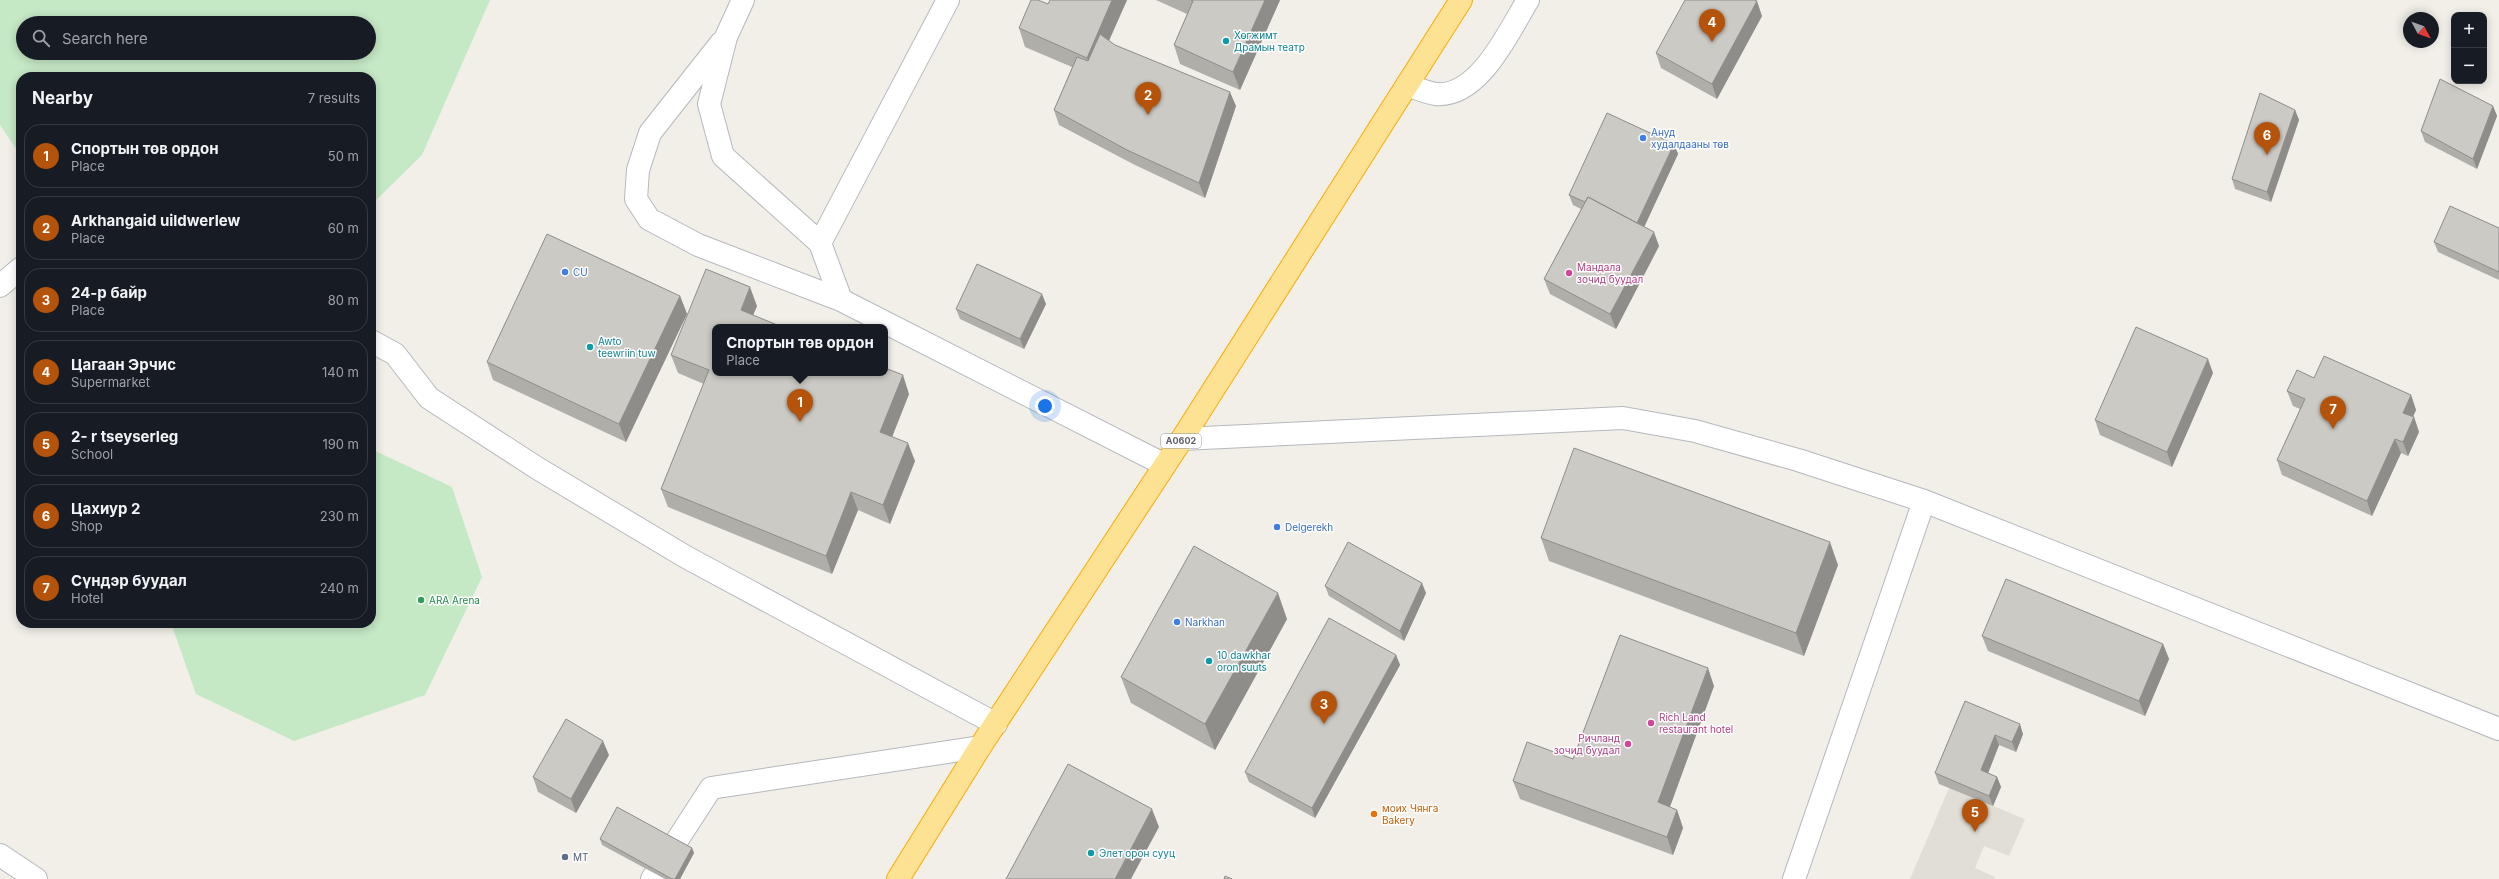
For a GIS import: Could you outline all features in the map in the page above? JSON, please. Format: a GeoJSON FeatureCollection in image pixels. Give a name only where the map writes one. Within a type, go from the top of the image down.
{"type":"FeatureCollection","features":[{"type":"Feature","properties":{"kind":"highway","name":"A0602"},"geometry":{"type":"LineString","coordinates":[[898,879],[980,747],[1182,439],[1461,0]]}},
{"type":"Feature","properties":{"kind":"street"},"geometry":{"type":"LineString","coordinates":[[743,0],[726,37],[709,104],[723,156],[820,243],[841,300]]}},
{"type":"Feature","properties":{"kind":"street"},"geometry":{"type":"LineString","coordinates":[[820,243],[948,0]]}},
{"type":"Feature","properties":{"kind":"street"},"geometry":{"type":"LineString","coordinates":[[1407,85],[1436,94],[1451,93],[1461,90],[1483,71],[1528,0]]}},
{"type":"Feature","properties":{"kind":"street"},"geometry":{"type":"LineString","coordinates":[[726,37],[650,133],[638,170],[636,199],[649,219],[698,245],[841,300],[1165,465]]}},
{"type":"Feature","properties":{"kind":"street"},"geometry":{"type":"LineString","coordinates":[[0,286],[16,272]]}},
{"type":"Feature","properties":{"kind":"street"},"geometry":{"type":"LineString","coordinates":[[376,344],[395,354],[429,398],[537,468],[686,557],[996,724]]}},
{"type":"Feature","properties":{"kind":"street"},"geometry":{"type":"LineString","coordinates":[[1182,439],[1623,418],[1695,431],[1798,460],[1924,501],[2499,729]]}},
{"type":"Feature","properties":{"kind":"street"},"geometry":{"type":"LineString","coordinates":[[1794,879],[1924,501]]}},
{"type":"Feature","properties":{"kind":"street"},"geometry":{"type":"LineString","coordinates":[[652,879],[711,788],[980,747]]}},
{"type":"Feature","properties":{"kind":"street"},"geometry":{"type":"LineString","coordinates":[[0,855],[36,879]]}},
{"type":"Feature","properties":{"kind":"shaded area"},"geometry":{"type":"Polygon","coordinates":[[[1949,788],[2025,819],[2009,856],[1984,846],[1975,868],[1995,877],[1994,879],[1910,879],[1949,788]]]}},
{"type":"Feature","properties":{"kind":"green space"},"geometry":{"type":"Polygon","coordinates":[[[0,0],[490,0],[422,155],[376,200],[376,72],[16,72],[16,149],[0,125],[0,0]]]}},
{"type":"Feature","properties":{"kind":"green space","name":"ARA Arena"},"geometry":{"type":"Polygon","coordinates":[[[376,451],[452,487],[482,577],[425,695],[294,741],[196,694],[173,628],[376,628],[376,451]]]}},
{"type":"Feature","properties":{"kind":"building"},"geometry":{"type":"Polygon","coordinates":[[[1031,0],[1038,0],[1048,4],[1050,0],[1112,0],[1087,58],[1019,28],[1031,0]]]}},
{"type":"Feature","properties":{"kind":"building","name":"Хөгжимт Драмын театр"},"geometry":{"type":"Polygon","coordinates":[[[1191,0],[1265,0],[1233,72],[1174,45],[1193,1],[1191,0]]]}},
{"type":"Feature","properties":{"kind":"building"},"geometry":{"type":"Polygon","coordinates":[[[1685,0],[1757,1],[1712,84],[1656,53],[1685,0]]]}},
{"type":"Feature","properties":{"kind":"building"},"geometry":{"type":"Polygon","coordinates":[[[1100,34],[1115,45],[1230,92],[1199,183],[1127,150],[1054,110],[1077,57],[1088,61],[1100,34]]]}},
{"type":"Feature","properties":{"kind":"building"},"geometry":{"type":"Polygon","coordinates":[[[2440,79],[2493,106],[2473,159],[2421,131],[2440,79]]]}},
{"type":"Feature","properties":{"kind":"building"},"geometry":{"type":"Polygon","coordinates":[[[2260,93],[2295,110],[2267,192],[2232,179],[2260,93]]]}},
{"type":"Feature","properties":{"kind":"building"},"geometry":{"type":"Polygon","coordinates":[[[1607,113],[1674,144],[1637,223],[1588,197],[1585,202],[1569,195],[1607,113]]]}},
{"type":"Feature","properties":{"kind":"building"},"geometry":{"type":"Polygon","coordinates":[[[1588,197],[1654,232],[1610,314],[1544,279],[1588,197]]]}},
{"type":"Feature","properties":{"kind":"building"},"geometry":{"type":"Polygon","coordinates":[[[2450,206],[2499,228],[2499,272],[2434,242],[2450,206]]]}},
{"type":"Feature","properties":{"kind":"building","name":"Awto teewriin tuw"},"geometry":{"type":"Polygon","coordinates":[[[547,234],[680,296],[619,424],[487,362],[547,234]]]}},
{"type":"Feature","properties":{"kind":"building"},"geometry":{"type":"Polygon","coordinates":[[[977,264],[1042,294],[1020,339],[956,309],[977,264]]]}},
{"type":"Feature","properties":{"kind":"building"},"geometry":{"type":"Polygon","coordinates":[[[706,269],[750,287],[741,310],[775,324],[712,324],[712,376],[888,376],[888,369],[903,375],[880,432],[908,443],[883,505],[851,492],[826,556],[661,489],[709,370],[671,355],[706,269]]]}},
{"type":"Feature","properties":{"kind":"building"},"geometry":{"type":"Polygon","coordinates":[[[2136,327],[2208,359],[2167,452],[2095,420],[2136,327]]]}},
{"type":"Feature","properties":{"kind":"building"},"geometry":{"type":"Polygon","coordinates":[[[2324,356],[2411,395],[2403,413],[2414,417],[2403,442],[2395,439],[2367,501],[2277,460],[2305,399],[2287,391],[2297,370],[2314,378],[2324,356]]]}},
{"type":"Feature","properties":{"kind":"building"},"geometry":{"type":"Polygon","coordinates":[[[1574,448],[1830,542],[1796,633],[1541,538],[1574,448]]]}},
{"type":"Feature","properties":{"kind":"building"},"geometry":{"type":"Polygon","coordinates":[[[1348,542],[1422,583],[1400,631],[1325,586],[1348,542]]]}},
{"type":"Feature","properties":{"kind":"building","name":"10 dawkhar oron suuts"},"geometry":{"type":"Polygon","coordinates":[[[1194,546],[1278,593],[1205,724],[1121,677],[1194,546]]]}},
{"type":"Feature","properties":{"kind":"building"},"geometry":{"type":"Polygon","coordinates":[[[2006,579],[2163,644],[2139,701],[1982,636],[2006,579]]]}},
{"type":"Feature","properties":{"kind":"building"},"geometry":{"type":"Polygon","coordinates":[[[1329,618],[1396,655],[1312,808],[1245,772],[1329,618]]]}},
{"type":"Feature","properties":{"kind":"building","name":"Rich Land restaurant hotel"},"geometry":{"type":"Polygon","coordinates":[[[1620,635],[1708,668],[1658,802],[1677,810],[1667,837],[1513,781],[1527,742],[1573,759],[1620,635]]]}},
{"type":"Feature","properties":{"kind":"building"},"geometry":{"type":"Polygon","coordinates":[[[1965,701],[2020,724],[2012,742],[1995,735],[1981,770],[1997,777],[1989,796],[1935,773],[1965,701]]]}},
{"type":"Feature","properties":{"kind":"building"},"geometry":{"type":"Polygon","coordinates":[[[566,719],[603,741],[571,799],[533,777],[566,719]]]}},
{"type":"Feature","properties":{"kind":"building","name":"Элет орон сууц"},"geometry":{"type":"Polygon","coordinates":[[[1068,764],[1152,809],[1115,879],[1006,879],[1068,764]]]}},
{"type":"Feature","properties":{"kind":"building"},"geometry":{"type":"Polygon","coordinates":[[[617,807],[692,848],[675,879],[672,879],[600,839],[617,807]]]}},
{"type":"Feature","properties":{"kind":"building"},"geometry":{"type":"Polygon","coordinates":[[[1225,876],[1232,879],[1224,879],[1225,876]]]}},
{"type":"Feature","properties":{"kind":"place","name":"Хөгжимт Драмын театр"},"geometry":{"type":"Point","coordinates":[1226,41]}},
{"type":"Feature","properties":{"kind":"place","name":"Цагаан Эрчис"},"geometry":{"type":"Point","coordinates":[1712,42]}},
{"type":"Feature","properties":{"kind":"place","name":"Arkhangaid uildwerlew"},"geometry":{"type":"Point","coordinates":[1148,115]}},
{"type":"Feature","properties":{"kind":"place","name":"Ануд худалдааны төв"},"geometry":{"type":"Point","coordinates":[1643,138]}},
{"type":"Feature","properties":{"kind":"place","name":"Цахиур 2"},"geometry":{"type":"Point","coordinates":[2267,155]}},
{"type":"Feature","properties":{"kind":"place","name":"CU"},"geometry":{"type":"Point","coordinates":[565,272]}},
{"type":"Feature","properties":{"kind":"place","name":"Мандала зочид буудал"},"geometry":{"type":"Point","coordinates":[1569,273]}},
{"type":"Feature","properties":{"kind":"place","name":"Awto teewriin tuw"},"geometry":{"type":"Point","coordinates":[590,347]}},
{"type":"Feature","properties":{"kind":"place","name":"Спортын төв ордон"},"geometry":{"type":"Point","coordinates":[800,422]}},
{"type":"Feature","properties":{"kind":"place","name":"Сүндэр буудал"},"geometry":{"type":"Point","coordinates":[2333,429]}},
{"type":"Feature","properties":{"kind":"place","name":"Delgerekh"},"geometry":{"type":"Point","coordinates":[1277,527]}},
{"type":"Feature","properties":{"kind":"place","name":"ARA Arena"},"geometry":{"type":"Point","coordinates":[421,600]}},
{"type":"Feature","properties":{"kind":"place","name":"Narkhan"},"geometry":{"type":"Point","coordinates":[1177,622]}},
{"type":"Feature","properties":{"kind":"place","name":"10 dawkhar oron suuts"},"geometry":{"type":"Point","coordinates":[1209,661]}},
{"type":"Feature","properties":{"kind":"place","name":"Rich Land restaurant hotel"},"geometry":{"type":"Point","coordinates":[1651,723]}},
{"type":"Feature","properties":{"kind":"place","name":"24-р байр"},"geometry":{"type":"Point","coordinates":[1324,724]}},
{"type":"Feature","properties":{"kind":"place","name":"Ричланд зочид буудал"},"geometry":{"type":"Point","coordinates":[1628,744]}},
{"type":"Feature","properties":{"kind":"place","name":"моих Чянга Bakery"},"geometry":{"type":"Point","coordinates":[1374,814]}},
{"type":"Feature","properties":{"kind":"place","name":"2- r tseyserleg"},"geometry":{"type":"Point","coordinates":[1975,832]}},
{"type":"Feature","properties":{"kind":"place","name":"Элет орон сууц"},"geometry":{"type":"Point","coordinates":[1091,853]}},
{"type":"Feature","properties":{"kind":"place","name":"MT"},"geometry":{"type":"Point","coordinates":[565,857]}}]}
